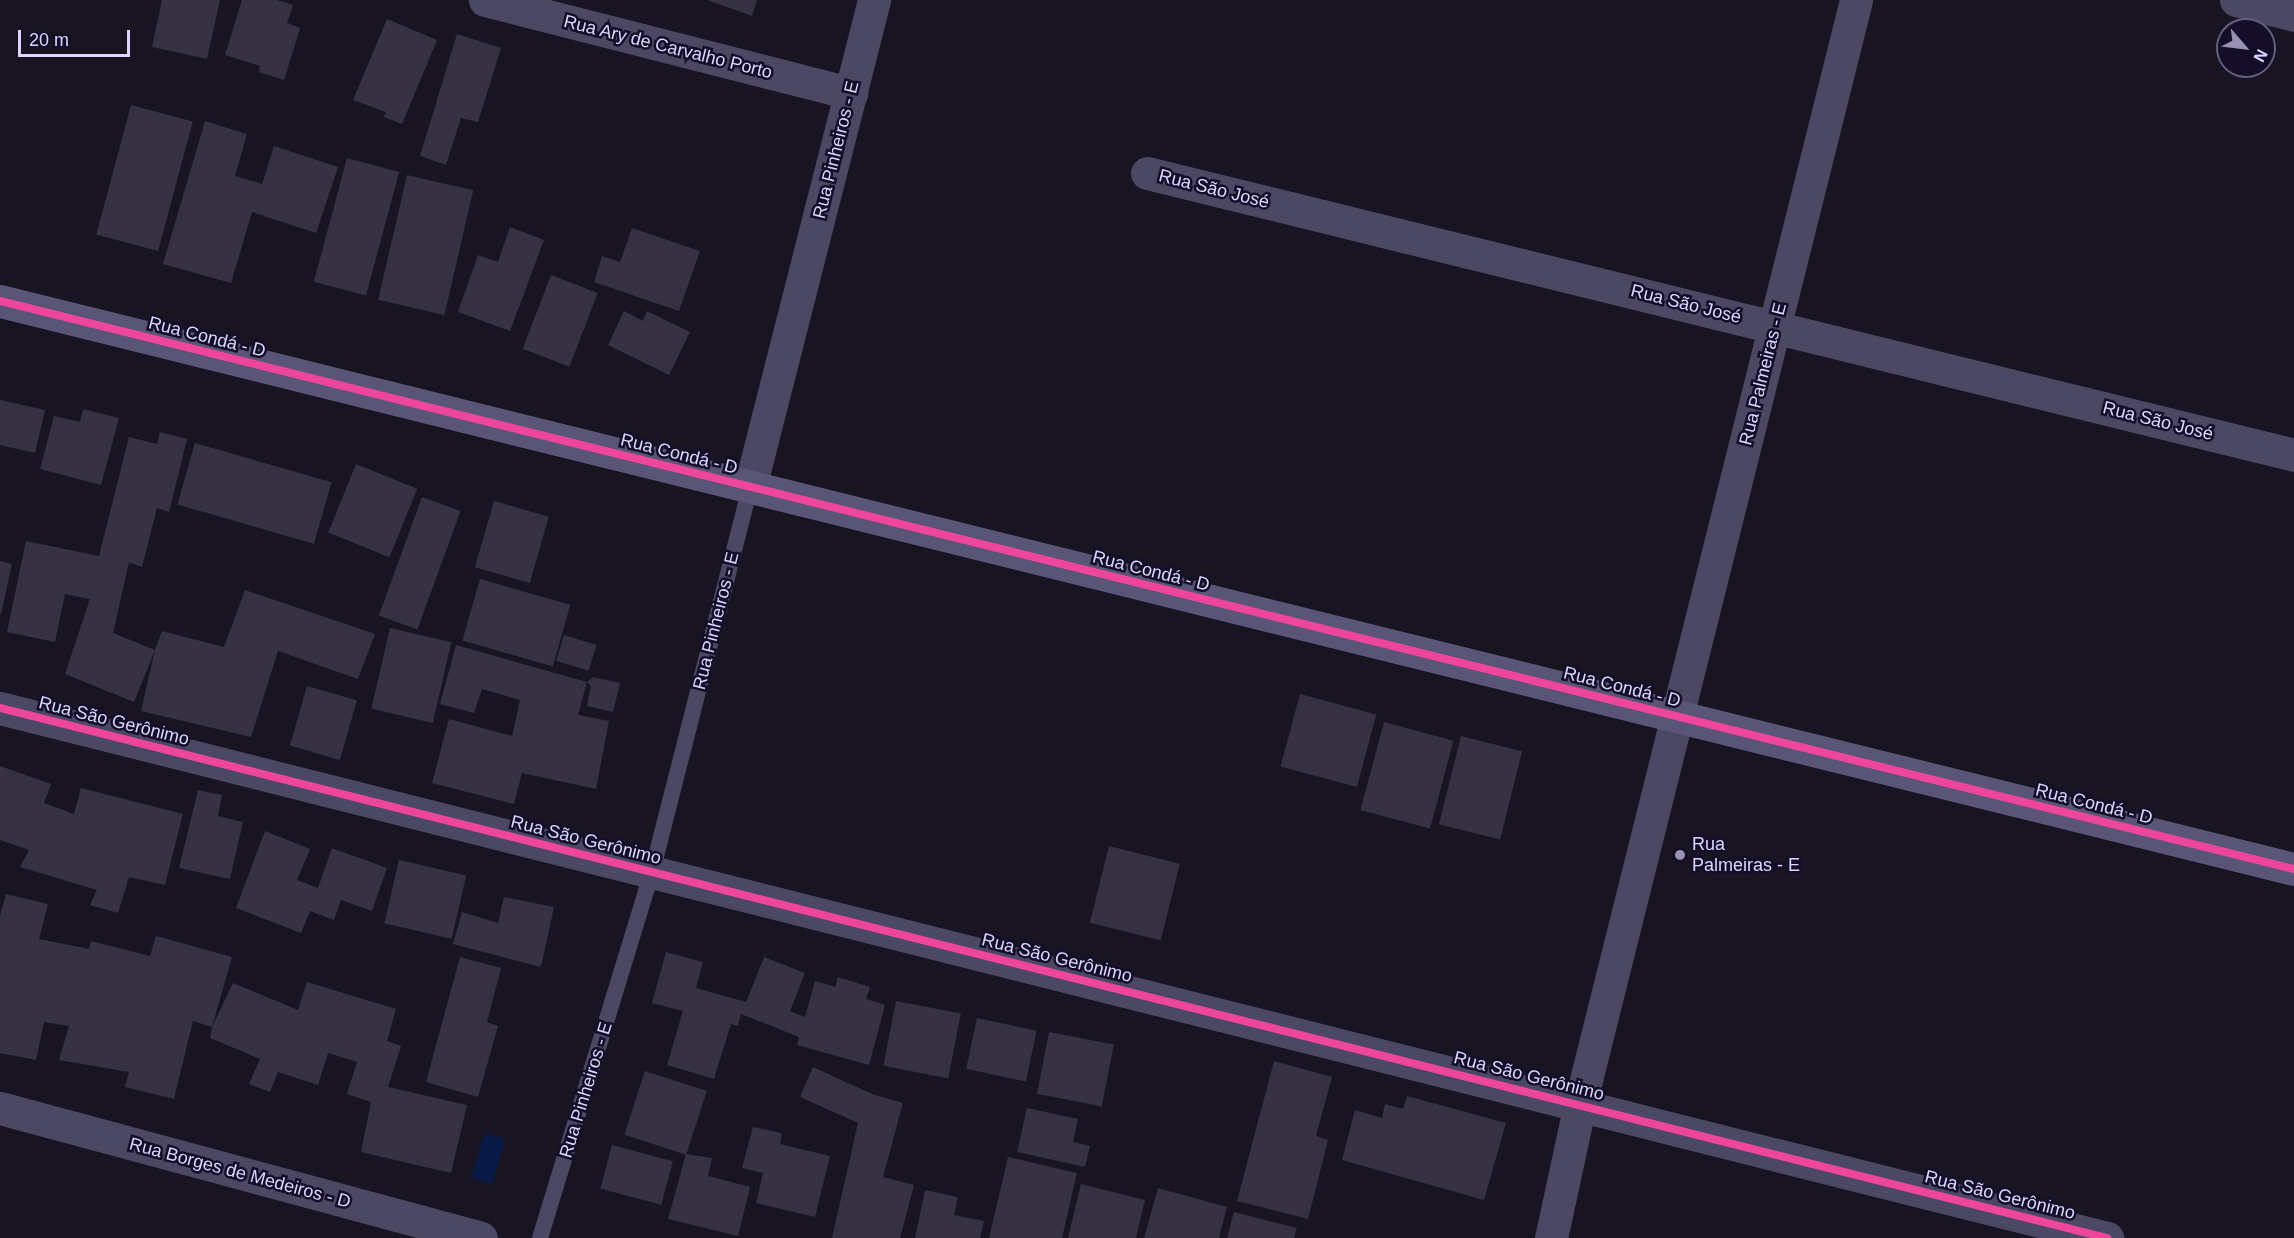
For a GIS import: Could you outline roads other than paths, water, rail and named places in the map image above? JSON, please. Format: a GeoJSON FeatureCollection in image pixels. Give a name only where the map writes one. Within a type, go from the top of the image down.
{"type":"FeatureCollection","features":[{"type":"Feature","properties":{"kind":"street","name":"Rua Ary de Carvalho Porto"},"geometry":{"type":"LineString","coordinates":[[485,0],[851,93]]}},
{"type":"Feature","properties":{"kind":"street","name":"Rua Pinheiros - E"},"geometry":{"type":"LineString","coordinates":[[750,487],[874,0]]}},
{"type":"Feature","properties":{"kind":"street","name":"Rua Palmeiras - E"},"geometry":{"type":"LineString","coordinates":[[1551,1238],[1580,1104],[1631,912],[1677,716],[1856,0]]}},
{"type":"Feature","properties":{"kind":"street"},"geometry":{"type":"LineString","coordinates":[[2236,0],[2294,15]]}},
{"type":"Feature","properties":{"kind":"street","name":"Rua São José"},"geometry":{"type":"LineString","coordinates":[[1148,173],[2294,455]]}},
{"type":"Feature","properties":{"kind":"street","name":"Rua Condá - D"},"geometry":{"type":"LineString","coordinates":[[0,301],[2294,869]]}},
{"type":"Feature","properties":{"kind":"street","name":"Rua São Gerônimo"},"geometry":{"type":"LineString","coordinates":[[0,708],[2107,1238]]}},
{"type":"Feature","properties":{"kind":"street","name":"Rua Borges de Medeiros - D"},"geometry":{"type":"LineString","coordinates":[[0,1108],[481,1238]]}},
{"type":"Feature","properties":{"kind":"lane","name":"Rua Pinheiros - E"},"geometry":{"type":"LineString","coordinates":[[540,1238],[652,872],[750,487]]}},
{"type":"Feature","properties":{"kind":"water"},"geometry":{"type":"Polygon","coordinates":[[[484,1133],[505,1139],[492,1184],[471,1178],[484,1133]]]}},
{"type":"Feature","properties":{"kind":"place","name":"Rua Palmeiras - E"},"geometry":{"type":"Point","coordinates":[1680,855]}}]}
